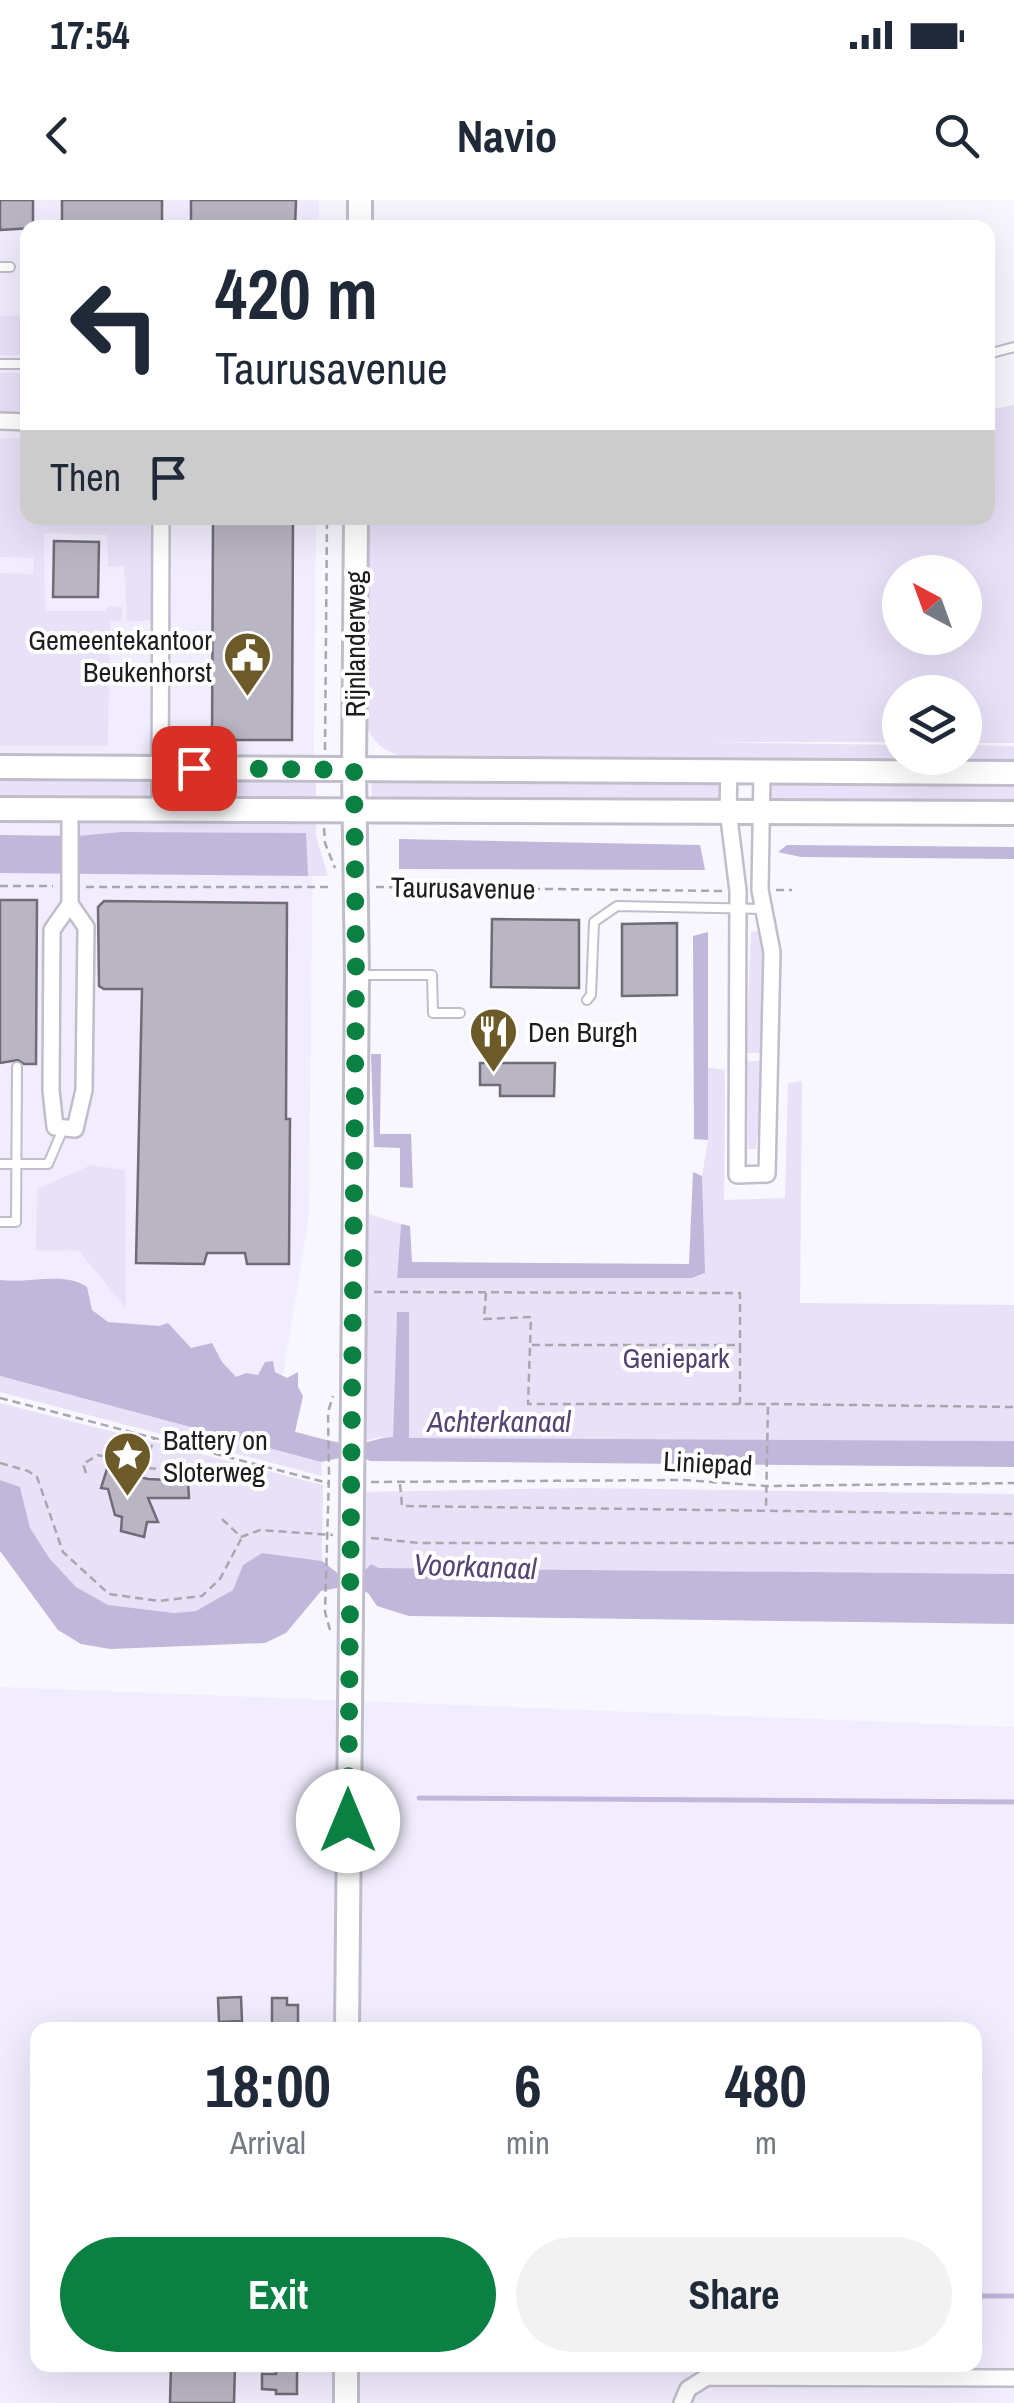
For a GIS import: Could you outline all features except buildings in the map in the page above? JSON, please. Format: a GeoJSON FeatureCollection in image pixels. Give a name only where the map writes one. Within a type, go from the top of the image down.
{"type":"FeatureCollection","features":[{"type":"Feature","properties":{"kind":"main road","name":"Rijnlanderweg"},"geometry":{"type":"LineString","coordinates":[[348,2022],[349,1596],[342,1542],[350,1449],[356,525]]}},
{"type":"Feature","properties":{"kind":"main road"},"geometry":{"type":"LineString","coordinates":[[0,767],[1014,772]]}},
{"type":"Feature","properties":{"kind":"main road"},"geometry":{"type":"LineString","coordinates":[[0,809],[70,820],[160,810],[1014,813]]}},
{"type":"Feature","properties":{"kind":"main road"},"geometry":{"type":"LineString","coordinates":[[346,2372],[346,2403]]}},
{"type":"Feature","properties":{"kind":"street"},"geometry":{"type":"LineString","coordinates":[[160,810],[161,525]]}},
{"type":"Feature","properties":{"kind":"street"},"geometry":{"type":"LineString","coordinates":[[729,771],[728,810],[738,891],[737,1174],[766,1174],[772,952],[760,890],[762,772]]}},
{"type":"Feature","properties":{"kind":"street"},"geometry":{"type":"LineString","coordinates":[[70,820],[70,904],[86,927],[84,1090],[74,1129],[55,1127],[51,1090],[52,930],[70,904]]}},
{"type":"Feature","properties":{"kind":"street"},"geometry":{"type":"LineString","coordinates":[[682,2403],[688,2388],[707,2377],[1014,2378]]}},
{"type":"Feature","properties":{"kind":"lane"},"geometry":{"type":"LineString","coordinates":[[586,1000],[591,995],[594,922],[618,906],[764,909]]}},
{"type":"Feature","properties":{"kind":"lane"},"geometry":{"type":"LineString","coordinates":[[356,976],[432,975],[432,1013],[460,1013]]}},
{"type":"Feature","properties":{"kind":"lane"},"geometry":{"type":"LineString","coordinates":[[0,1222],[16,1222],[18,1067]]}},
{"type":"Feature","properties":{"kind":"lane"},"geometry":{"type":"LineString","coordinates":[[0,1164],[48,1164],[64,1128]]}},
{"type":"Feature","properties":{"kind":"path","name":"Rijnlanderweg"},"geometry":{"type":"LineString","coordinates":[[325,770],[327,525]]}},
{"type":"Feature","properties":{"kind":"path","name":"Taurusavenue"},"geometry":{"type":"LineString","coordinates":[[0,886],[68,882],[738,891]]}},
{"type":"Feature","properties":{"kind":"path"},"geometry":{"type":"LineString","coordinates":[[760,890],[792,890]]}},
{"type":"Feature","properties":{"kind":"path"},"geometry":{"type":"LineString","coordinates":[[352,1292],[740,1295],[740,1404]]}},
{"type":"Feature","properties":{"kind":"path"},"geometry":{"type":"LineString","coordinates":[[486,1292],[484,1319],[531,1317],[528,1404],[1014,1407]]}},
{"type":"Feature","properties":{"kind":"path"},"geometry":{"type":"LineString","coordinates":[[530,1345],[740,1345]]}},
{"type":"Feature","properties":{"kind":"path"},"geometry":{"type":"LineString","coordinates":[[0,1398],[329,1483]]}},
{"type":"Feature","properties":{"kind":"path"},"geometry":{"type":"LineString","coordinates":[[768,1404],[766,1511],[1014,1514]]}},
{"type":"Feature","properties":{"kind":"path"},"geometry":{"type":"LineString","coordinates":[[328,1412],[329,1483],[342,1542]]}},
{"type":"Feature","properties":{"kind":"path"},"geometry":{"type":"LineString","coordinates":[[145,1468],[154,1438]]}},
{"type":"Feature","properties":{"kind":"path"},"geometry":{"type":"LineString","coordinates":[[86,1473],[83,1464],[98,1455],[145,1468],[206,1474],[212,1479],[211,1490]]}},
{"type":"Feature","properties":{"kind":"path"},"geometry":{"type":"LineString","coordinates":[[0,1464],[38,1477],[62,1552],[108,1594],[159,1601],[202,1596],[220,1579],[241,1537],[260,1530],[342,1542],[1014,1543]]}},
{"type":"Feature","properties":{"kind":"path","name":"Liniepad"},"geometry":{"type":"LineString","coordinates":[[766,1511],[402,1506],[400,1482],[684,1480],[766,1486],[1014,1483]]}},
{"type":"Feature","properties":{"kind":"path"},"geometry":{"type":"LineString","coordinates":[[222,1519],[241,1537]]}},
{"type":"Feature","properties":{"kind":"path"},"geometry":{"type":"LineString","coordinates":[[324,1612],[326,1548],[342,1542]]}},
{"type":"Feature","properties":{"kind":"shaded area"},"geometry":{"type":"Polygon","coordinates":[[[0,200],[319,200],[319,220],[20,220],[20,525],[316,525],[309,1216],[279,1399],[0,1304],[0,200]]]}},
{"type":"Feature","properties":{"kind":"shaded area"},"geometry":{"type":"Polygon","coordinates":[[[306,833],[308,876],[0,873],[0,835],[306,833]]]}},
{"type":"Feature","properties":{"kind":"shaded area"},"geometry":{"type":"Polygon","coordinates":[[[399,839],[700,845],[705,870],[399,869],[399,839]]]}},
{"type":"Feature","properties":{"kind":"shaded area"},"geometry":{"type":"Polygon","coordinates":[[[787,845],[1014,847],[1014,859],[801,857],[778,852],[787,845]]]}},
{"type":"Feature","properties":{"kind":"shaded area"},"geometry":{"type":"Polygon","coordinates":[[[708,932],[708,1140],[694,1139],[693,936],[708,932]]]}},
{"type":"Feature","properties":{"kind":"shaded area"},"geometry":{"type":"Polygon","coordinates":[[[371,1054],[381,1054],[380,1134],[411,1134],[413,1188],[400,1187],[400,1148],[374,1147],[371,1054]]]}},
{"type":"Feature","properties":{"kind":"shaded area"},"geometry":{"type":"Polygon","coordinates":[[[693,1172],[702,1176],[705,1273],[692,1278],[397,1278],[401,1224],[410,1226],[412,1262],[689,1264],[693,1172]]]}},
{"type":"Feature","properties":{"kind":"shaded area"},"geometry":{"type":"Polygon","coordinates":[[[0,1280],[78,1282],[87,1287],[92,1310],[108,1322],[159,1326],[168,1323],[191,1348],[212,1343],[236,1377],[246,1373],[258,1375],[265,1362],[273,1361],[275,1372],[287,1378],[298,1372],[298,1387],[303,1396],[295,1432],[338,1442],[357,1444],[393,1437],[397,1312],[409,1312],[409,1438],[1014,1441],[1014,1467],[370,1461],[357,1454],[321,1462],[0,1376],[0,1280]]]}},
{"type":"Feature","properties":{"kind":"shaded area"},"geometry":{"type":"Polygon","coordinates":[[[0,1480],[20,1487],[30,1528],[50,1559],[76,1587],[108,1605],[175,1613],[196,1611],[233,1590],[243,1565],[262,1553],[322,1561],[340,1575],[357,1578],[371,1564],[379,1568],[1014,1574],[1014,1624],[409,1616],[377,1606],[368,1593],[357,1587],[342,1587],[321,1591],[286,1633],[265,1643],[110,1649],[81,1644],[58,1630],[0,1551],[0,1480]]]}},
{"type":"Feature","properties":{"kind":"shaded area"},"geometry":{"type":"Polygon","coordinates":[[[0,1687],[1014,1727],[1014,2403],[0,2403],[0,1687]]]}},
{"type":"Feature","properties":{"kind":"green space"},"geometry":{"type":"Polygon","coordinates":[[[20,315],[20,355],[0,355],[0,316],[20,315]]]}},
{"type":"Feature","properties":{"kind":"green space"},"geometry":{"type":"Polygon","coordinates":[[[0,373],[20,373],[20,412],[0,412],[0,373]]]}},
{"type":"Feature","properties":{"kind":"green space"},"geometry":{"type":"Polygon","coordinates":[[[1014,405],[1014,743],[982,743],[982,675],[882,675],[882,742],[704,742],[882,745],[882,762],[407,757],[385,749],[366,727],[366,525],[995,525],[995,409],[1014,405]]]}},
{"type":"Feature","properties":{"kind":"green space"},"geometry":{"type":"Polygon","coordinates":[[[0,438],[20,438],[20,525],[155,525],[153,620],[127,622],[124,566],[108,567],[107,535],[44,533],[45,611],[106,611],[107,606],[122,607],[122,621],[110,622],[108,746],[0,746],[0,573],[33,574],[34,558],[0,557],[0,438]]]}},
{"type":"Feature","properties":{"kind":"green space"},"geometry":{"type":"Polygon","coordinates":[[[982,745],[1014,746],[1014,763],[982,763],[982,745]]]}},
{"type":"Feature","properties":{"kind":"green space"},"geometry":{"type":"Polygon","coordinates":[[[0,774],[140,776],[150,785],[145,799],[0,802],[0,774]]]}},
{"type":"Feature","properties":{"kind":"green space"},"geometry":{"type":"Polygon","coordinates":[[[316,776],[316,803],[173,799],[168,790],[173,779],[316,776]]]}},
{"type":"Feature","properties":{"kind":"green space"},"geometry":{"type":"Polygon","coordinates":[[[371,778],[719,782],[724,791],[717,803],[372,801],[371,778]]]}},
{"type":"Feature","properties":{"kind":"green space"},"geometry":{"type":"Polygon","coordinates":[[[774,781],[1014,782],[1014,805],[775,804],[766,796],[774,781]]]}},
{"type":"Feature","properties":{"kind":"green space"},"geometry":{"type":"Polygon","coordinates":[[[88,817],[316,819],[316,836],[328,876],[308,876],[305,833],[121,832],[77,836],[80,822],[88,817]]]}},
{"type":"Feature","properties":{"kind":"green space"},"geometry":{"type":"Polygon","coordinates":[[[761,931],[766,953],[766,1053],[746,1053],[751,932],[761,931]]]}},
{"type":"Feature","properties":{"kind":"green space"},"geometry":{"type":"Polygon","coordinates":[[[765,1060],[756,1149],[748,1149],[747,1062],[765,1060]]]}},
{"type":"Feature","properties":{"kind":"green space","name":"Geniepark"},"geometry":{"type":"Polygon","coordinates":[[[706,1067],[725,1070],[724,1200],[785,1198],[788,1083],[802,1081],[800,1303],[1014,1305],[1014,1441],[408,1438],[408,1312],[397,1313],[393,1437],[358,1443],[363,1212],[401,1224],[397,1278],[692,1278],[704,1274],[706,1067]]]}},
{"type":"Feature","properties":{"kind":"green space"},"geometry":{"type":"Polygon","coordinates":[[[91,1165],[125,1170],[126,1308],[78,1250],[36,1251],[37,1189],[91,1165]]]}},
{"type":"Feature","properties":{"kind":"green space"},"geometry":{"type":"Polygon","coordinates":[[[0,1376],[321,1462],[322,1476],[0,1392],[0,1376]]]}},
{"type":"Feature","properties":{"kind":"green space"},"geometry":{"type":"Polygon","coordinates":[[[0,1403],[323,1485],[322,1561],[262,1553],[243,1565],[234,1590],[196,1611],[175,1613],[108,1605],[76,1587],[50,1559],[30,1528],[20,1487],[0,1480],[0,1403]]]}},
{"type":"Feature","properties":{"kind":"green space"},"geometry":{"type":"Polygon","coordinates":[[[582,1488],[1014,1494],[1014,1574],[379,1568],[371,1564],[357,1578],[359,1492],[582,1488]]]}},
{"type":"Feature","properties":{"kind":"waterway"},"geometry":{"type":"LineString","coordinates":[[419,1798],[1014,1802]]}},
{"type":"Feature","properties":{"kind":"waterway"},"geometry":{"type":"LineString","coordinates":[[982,2296],[1014,2296]]}},
{"type":"Feature","properties":{"kind":"place","name":"Gemeentekantoor Beukenhorst"},"geometry":{"type":"Point","coordinates":[247,698]}},
{"type":"Feature","properties":{"kind":"place","name":"Den Burgh"},"geometry":{"type":"Point","coordinates":[493,1074]}},
{"type":"Feature","properties":{"kind":"place","name":"Battery on Sloterweg"},"geometry":{"type":"Point","coordinates":[128,1498]}},
{"type":"Feature","properties":{"kind":"route"},"geometry":{"type":"LineString","coordinates":[[194,768],[354,770],[356,976],[348,1821]]}},
{"type":"Feature","properties":{"kind":"water label","name":"Achterkanaal"},"geometry":{"type":"Point","coordinates":[499,1422]}},
{"type":"Feature","properties":{"kind":"water label","name":"Voorkanaal"},"geometry":{"type":"Point","coordinates":[475,1567]}}]}
